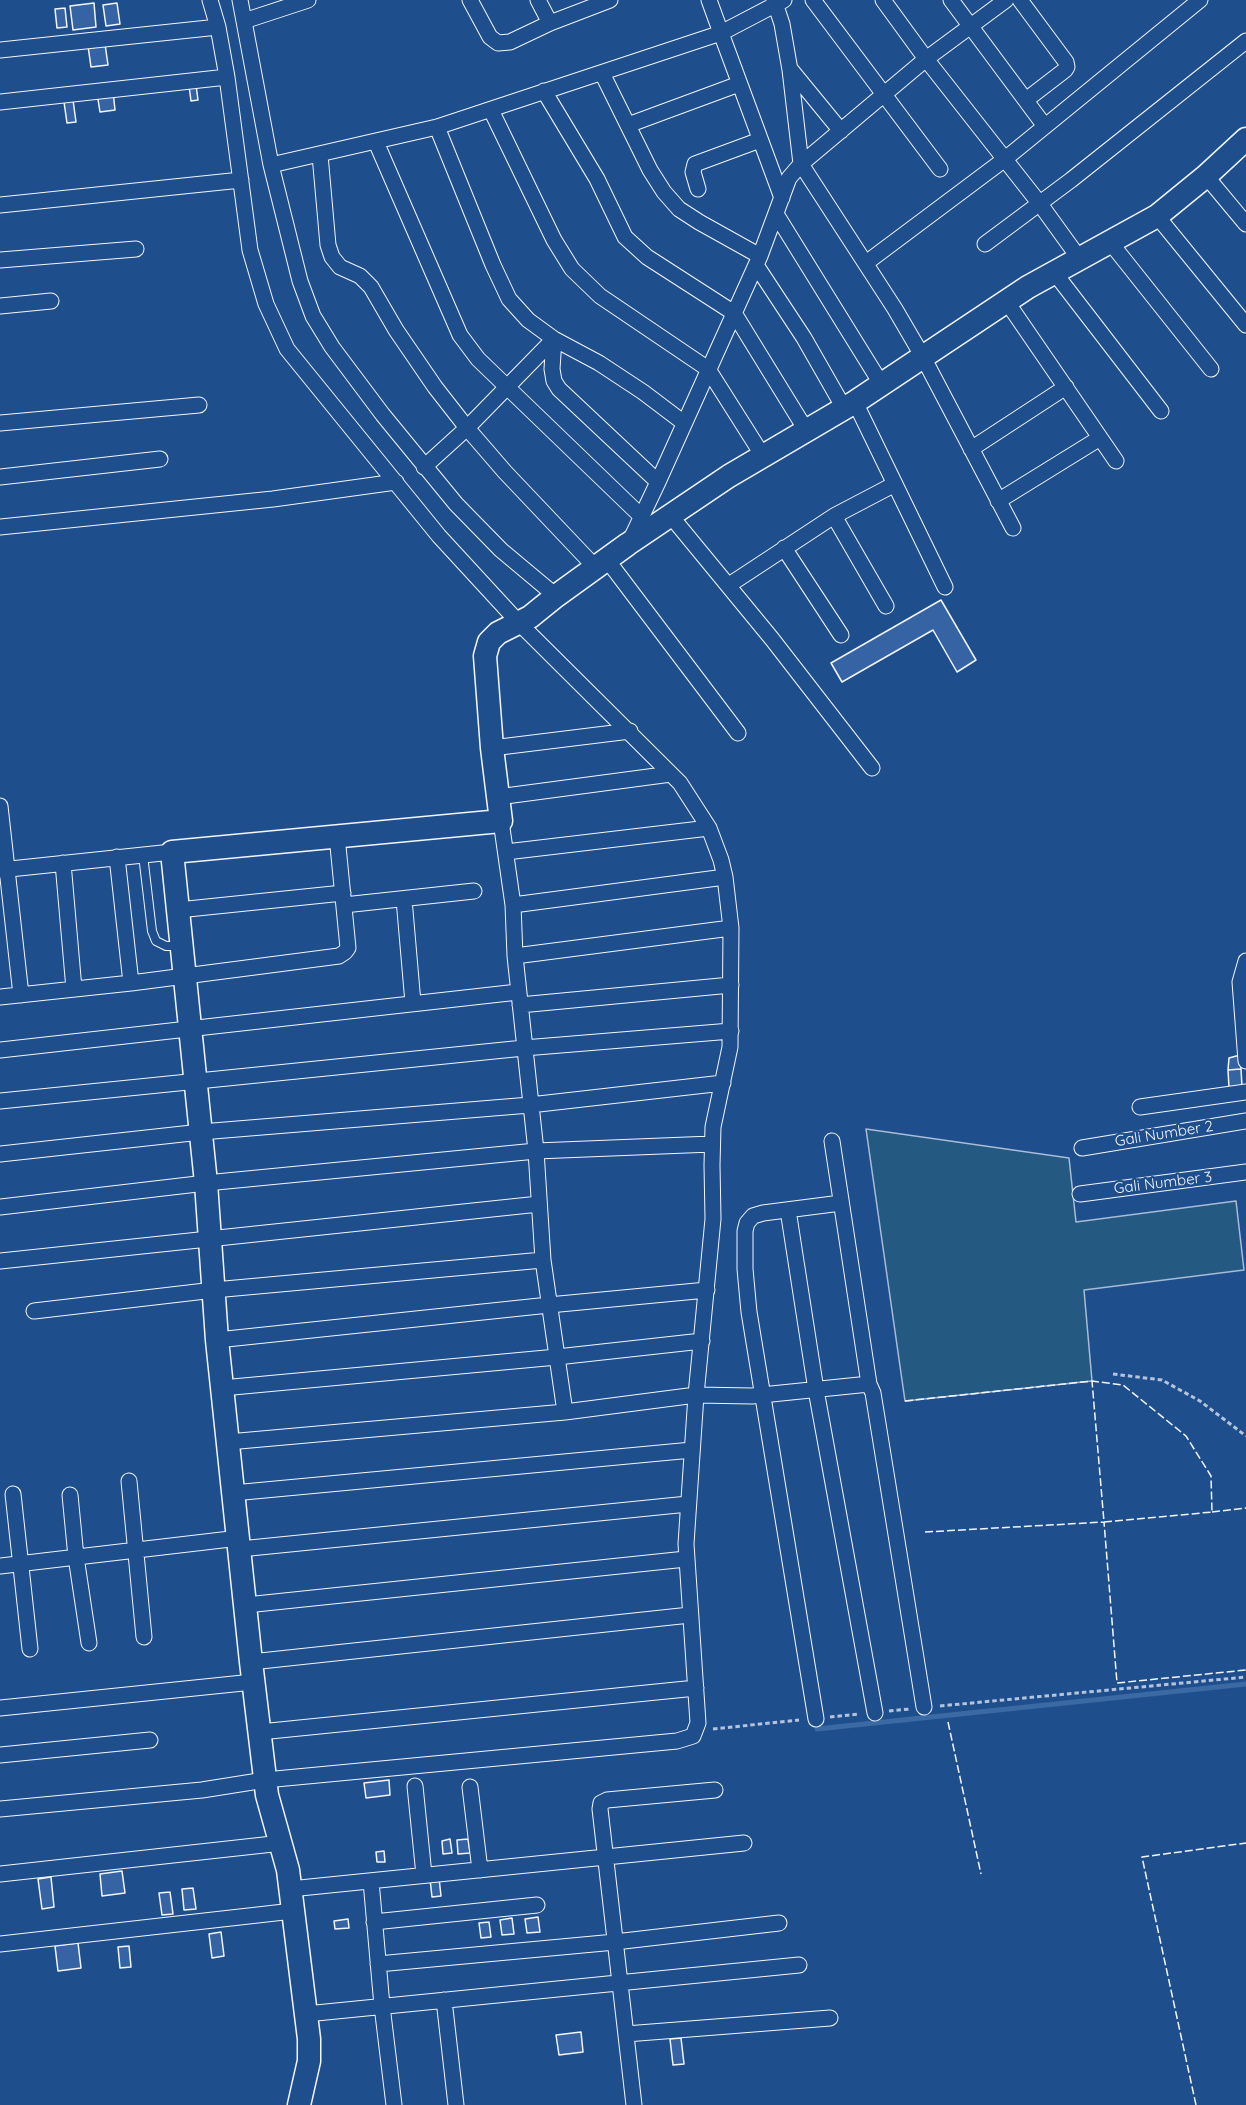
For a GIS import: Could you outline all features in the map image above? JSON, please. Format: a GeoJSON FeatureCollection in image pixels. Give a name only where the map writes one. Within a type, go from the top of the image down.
{"type":"FeatureCollection","features":[{"type":"Feature","properties":{"kind":"street"},"geometry":{"type":"LineString","coordinates":[[210,0],[218,27],[227,76],[250,250],[266,304],[287,348],[439,536],[537,611]]}},
{"type":"Feature","properties":{"kind":"street"},"geometry":{"type":"LineString","coordinates":[[0,1809],[202,1790],[266,1787],[677,1741],[693,1736],[699,1724],[686,1559],[692,1450],[701,1395],[702,1341],[713,1219],[713,1127],[730,1047],[731,1031],[731,928],[725,878],[709,828],[680,783],[630,731],[537,611],[501,550],[424,467],[345,364],[313,316],[300,281],[271,165],[240,0]]}},
{"type":"Feature","properties":{"kind":"street"},"geometry":{"type":"LineString","coordinates":[[244,21],[308,0]]}},
{"type":"Feature","properties":{"kind":"street"},"geometry":{"type":"LineString","coordinates":[[470,0],[490,37],[498,43],[510,42],[550,23],[610,0]]}},
{"type":"Feature","properties":{"kind":"street"},"geometry":{"type":"LineString","coordinates":[[538,0],[550,23]]}},
{"type":"Feature","properties":{"kind":"street"},"geometry":{"type":"LineString","coordinates":[[709,0],[782,198]]}},
{"type":"Feature","properties":{"kind":"street"},"geometry":{"type":"LineString","coordinates":[[813,0],[940,169]]}},
{"type":"Feature","properties":{"kind":"street"},"geometry":{"type":"LineString","coordinates":[[883,0],[1079,258]]}},
{"type":"Feature","properties":{"kind":"street"},"geometry":{"type":"LineString","coordinates":[[951,0],[1044,125]]}},
{"type":"Feature","properties":{"kind":"street"},"geometry":{"type":"LineString","coordinates":[[628,544],[758,260],[789,178],[801,164],[926,59],[1006,0]]}},
{"type":"Feature","properties":{"kind":"street"},"geometry":{"type":"LineString","coordinates":[[1020,0],[1067,66],[1065,70],[1026,100]]}},
{"type":"Feature","properties":{"kind":"street"},"geometry":{"type":"LineString","coordinates":[[866,263],[1005,159],[1200,0]]}},
{"type":"Feature","properties":{"kind":"street"},"geometry":{"type":"LineString","coordinates":[[271,165],[437,127],[491,110],[720,33],[778,2],[790,70],[801,164],[866,263],[923,357],[1012,528]]}},
{"type":"Feature","properties":{"kind":"street"},"geometry":{"type":"LineString","coordinates":[[0,50],[218,27]]}},
{"type":"Feature","properties":{"kind":"street"},"geometry":{"type":"LineString","coordinates":[[986,244],[1246,41]]}},
{"type":"Feature","properties":{"kind":"street"},"geometry":{"type":"LineString","coordinates":[[790,70],[841,130]]}},
{"type":"Feature","properties":{"kind":"street"},"geometry":{"type":"LineString","coordinates":[[602,73],[659,185],[679,209],[758,260],[804,338],[850,405],[895,484],[945,587]]}},
{"type":"Feature","properties":{"kind":"street"},"geometry":{"type":"LineString","coordinates":[[0,102],[227,76]]}},
{"type":"Feature","properties":{"kind":"street"},"geometry":{"type":"LineString","coordinates":[[628,125],[739,84]]}},
{"type":"Feature","properties":{"kind":"street"},"geometry":{"type":"LineString","coordinates":[[544,91],[578,146],[625,237],[647,257],[734,313],[806,430]]}},
{"type":"Feature","properties":{"kind":"street"},"geometry":{"type":"LineString","coordinates":[[491,110],[554,240],[572,269],[600,296],[708,369],[763,456]]}},
{"type":"Feature","properties":{"kind":"street"},"geometry":{"type":"LineString","coordinates":[[437,127],[493,266],[509,299],[528,320],[554,339],[598,363],[643,392],[684,423]]}},
{"type":"Feature","properties":{"kind":"street"},"geometry":{"type":"LineString","coordinates":[[565,1412],[543,1260],[536,1151],[515,956],[513,905],[492,748],[485,656],[489,642],[498,633],[537,611],[670,515],[763,456],[850,405],[1054,272],[1157,216],[1206,176],[1246,139]]}},
{"type":"Feature","properties":{"kind":"street"},"geometry":{"type":"LineString","coordinates":[[698,189],[693,172],[695,164],[760,140]]}},
{"type":"Feature","properties":{"kind":"street"},"geometry":{"type":"LineString","coordinates":[[376,142],[460,335],[478,359],[642,517]]}},
{"type":"Feature","properties":{"kind":"street"},"geometry":{"type":"LineString","coordinates":[[320,155],[328,245],[332,257],[340,267],[360,276],[371,287],[396,330],[435,387],[467,428],[505,472],[602,565],[738,733]]}},
{"type":"Feature","properties":{"kind":"street"},"geometry":{"type":"LineString","coordinates":[[1206,176],[1246,224]]}},
{"type":"Feature","properties":{"kind":"street"},"geometry":{"type":"LineString","coordinates":[[0,205],[241,180]]}},
{"type":"Feature","properties":{"kind":"street"},"geometry":{"type":"LineString","coordinates":[[776,214],[882,384]]}},
{"type":"Feature","properties":{"kind":"street"},"geometry":{"type":"LineString","coordinates":[[1157,216],[1246,325]]}},
{"type":"Feature","properties":{"kind":"street"},"geometry":{"type":"LineString","coordinates":[[1110,242],[1211,369]]}},
{"type":"Feature","properties":{"kind":"street"},"geometry":{"type":"LineString","coordinates":[[0,260],[136,249]]}},
{"type":"Feature","properties":{"kind":"street"},"geometry":{"type":"LineString","coordinates":[[1054,272],[1161,411]]}},
{"type":"Feature","properties":{"kind":"street"},"geometry":{"type":"LineString","coordinates":[[0,306],[51,301]]}},
{"type":"Feature","properties":{"kind":"street"},"geometry":{"type":"LineString","coordinates":[[1007,302],[1116,461]]}},
{"type":"Feature","properties":{"kind":"street"},"geometry":{"type":"LineString","coordinates":[[424,467],[467,428],[554,339]]}},
{"type":"Feature","properties":{"kind":"street"},"geometry":{"type":"LineString","coordinates":[[554,339],[552,369],[554,381],[559,389],[658,482]]}},
{"type":"Feature","properties":{"kind":"street"},"geometry":{"type":"LineString","coordinates":[[971,449],[1066,387]]}},
{"type":"Feature","properties":{"kind":"street"},"geometry":{"type":"LineString","coordinates":[[0,423],[199,405]]}},
{"type":"Feature","properties":{"kind":"street"},"geometry":{"type":"LineString","coordinates":[[998,501],[1100,438]]}},
{"type":"Feature","properties":{"kind":"street"},"geometry":{"type":"LineString","coordinates":[[0,477],[160,459]]}},
{"type":"Feature","properties":{"kind":"street"},"geometry":{"type":"LineString","coordinates":[[0,527],[273,499],[396,482]]}},
{"type":"Feature","properties":{"kind":"street"},"geometry":{"type":"LineString","coordinates":[[729,585],[834,516],[895,484]]}},
{"type":"Feature","properties":{"kind":"street"},"geometry":{"type":"LineString","coordinates":[[670,515],[729,585],[872,768]]}},
{"type":"Feature","properties":{"kind":"street"},"geometry":{"type":"LineString","coordinates":[[834,516],[886,606]]}},
{"type":"Feature","properties":{"kind":"street"},"geometry":{"type":"LineString","coordinates":[[784,548],[841,635]]}},
{"type":"Feature","properties":{"kind":"street"},"geometry":{"type":"LineString","coordinates":[[492,748],[630,731]]}},
{"type":"Feature","properties":{"kind":"street"},"geometry":{"type":"LineString","coordinates":[[498,797],[671,774]]}},
{"type":"Feature","properties":{"kind":"street"},"geometry":{"type":"LineString","coordinates":[[0,806],[4,869],[21,995]]}},
{"type":"Feature","properties":{"kind":"street"},"geometry":{"type":"LineString","coordinates":[[4,869],[501,821]]}},
{"type":"Feature","properties":{"kind":"street"},"geometry":{"type":"LineString","coordinates":[[506,852],[709,828]]}},
{"type":"Feature","properties":{"kind":"street"},"geometry":{"type":"LineString","coordinates":[[0,997],[131,983],[339,956],[348,948],[337,836]]}},
{"type":"Feature","properties":{"kind":"street"},"geometry":{"type":"LineString","coordinates":[[172,852],[206,1183],[217,1340],[252,1672],[266,1787],[282,1843],[292,1900],[306,2014],[309,2061],[299,2105]]}},
{"type":"Feature","properties":{"kind":"street"},"geometry":{"type":"LineString","coordinates":[[117,857],[131,983]]}},
{"type":"Feature","properties":{"kind":"street"},"geometry":{"type":"LineString","coordinates":[[63,863],[74,989]]}},
{"type":"Feature","properties":{"kind":"street"},"geometry":{"type":"LineString","coordinates":[[513,905],[725,878]]}},
{"type":"Feature","properties":{"kind":"street"},"geometry":{"type":"LineString","coordinates":[[178,910],[344,899],[404,898],[474,891]]}},
{"type":"Feature","properties":{"kind":"street"},"geometry":{"type":"LineString","coordinates":[[404,898],[413,1003]]}},
{"type":"Feature","properties":{"kind":"street"},"geometry":{"type":"LineString","coordinates":[[515,956],[731,928]]}},
{"type":"Feature","properties":{"kind":"street"},"geometry":{"type":"LineString","coordinates":[[1246,961],[1240,982],[1246,1060]]}},
{"type":"Feature","properties":{"kind":"street"},"geometry":{"type":"LineString","coordinates":[[0,1050],[413,1003],[731,985]]}},
{"type":"Feature","properties":{"kind":"street"},"geometry":{"type":"LineString","coordinates":[[0,1101],[524,1048],[731,1031]]}},
{"type":"Feature","properties":{"kind":"street"},"geometry":{"type":"LineString","coordinates":[[0,1155],[201,1132],[530,1104],[723,1083]]}},
{"type":"Feature","properties":{"kind":"street"},"geometry":{"type":"LineString","coordinates":[[1140,1107],[1246,1092]]}},
{"type":"Feature","properties":{"kind":"street","name":"Gali Number 2"},"geometry":{"type":"LineString","coordinates":[[1082,1148],[1246,1121]]}},
{"type":"Feature","properties":{"kind":"street"},"geometry":{"type":"LineString","coordinates":[[832,1141],[869,1384],[873,1393],[924,1707]]}},
{"type":"Feature","properties":{"kind":"street"},"geometry":{"type":"LineString","coordinates":[[0,1207],[206,1183],[536,1151],[712,1144]]}},
{"type":"Feature","properties":{"kind":"street","name":"Gali Number 3"},"geometry":{"type":"LineString","coordinates":[[1080,1194],[1246,1173]]}},
{"type":"Feature","properties":{"kind":"street"},"geometry":{"type":"LineString","coordinates":[[816,1719],[747,1291],[745,1231],[747,1223],[753,1216],[841,1203]]}},
{"type":"Feature","properties":{"kind":"street"},"geometry":{"type":"LineString","coordinates":[[0,1260],[539,1204]]}},
{"type":"Feature","properties":{"kind":"street"},"geometry":{"type":"LineString","coordinates":[[788,1210],[816,1390],[875,1713]]}},
{"type":"Feature","properties":{"kind":"street"},"geometry":{"type":"LineString","coordinates":[[34,1311],[214,1290],[543,1260]]}},
{"type":"Feature","properties":{"kind":"street"},"geometry":{"type":"LineString","coordinates":[[217,1340],[706,1290]]}},
{"type":"Feature","properties":{"kind":"street"},"geometry":{"type":"LineString","coordinates":[[222,1388],[702,1341]]}},
{"type":"Feature","properties":{"kind":"street"},"geometry":{"type":"LineString","coordinates":[[228,1442],[565,1412],[701,1395],[764,1395],[869,1384]]}},
{"type":"Feature","properties":{"kind":"street"},"geometry":{"type":"LineString","coordinates":[[233,1493],[692,1450]]}},
{"type":"Feature","properties":{"kind":"street"},"geometry":{"type":"LineString","coordinates":[[129,1481],[144,1637]]}},
{"type":"Feature","properties":{"kind":"street"},"geometry":{"type":"LineString","coordinates":[[13,1494],[30,1649]]}},
{"type":"Feature","properties":{"kind":"street"},"geometry":{"type":"LineString","coordinates":[[70,1495],[76,1557],[89,1643]]}},
{"type":"Feature","properties":{"kind":"street"},"geometry":{"type":"LineString","coordinates":[[0,1566],[136,1550],[239,1544],[688,1504]]}},
{"type":"Feature","properties":{"kind":"street"},"geometry":{"type":"LineString","coordinates":[[246,1605],[686,1559]]}},
{"type":"Feature","properties":{"kind":"street"},"geometry":{"type":"LineString","coordinates":[[0,1708],[252,1672],[690,1615]]}},
{"type":"Feature","properties":{"kind":"street"},"geometry":{"type":"LineString","coordinates":[[260,1732],[696,1688]]}},
{"type":"Feature","properties":{"kind":"street"},"geometry":{"type":"LineString","coordinates":[[0,1755],[150,1740]]}},
{"type":"Feature","properties":{"kind":"street"},"geometry":{"type":"LineString","coordinates":[[415,1786],[424,1875]]}},
{"type":"Feature","properties":{"kind":"street"},"geometry":{"type":"LineString","coordinates":[[470,1787],[480,1870]]}},
{"type":"Feature","properties":{"kind":"street"},"geometry":{"type":"LineString","coordinates":[[634,2105],[604,1857],[601,1803],[607,1800],[715,1790]]}},
{"type":"Feature","properties":{"kind":"street"},"geometry":{"type":"LineString","coordinates":[[0,1875],[282,1843]]}},
{"type":"Feature","properties":{"kind":"street"},"geometry":{"type":"LineString","coordinates":[[0,1944],[292,1900],[371,1881],[744,1843]]}},
{"type":"Feature","properties":{"kind":"street"},"geometry":{"type":"LineString","coordinates":[[371,1881],[382,2006],[394,2105]]}},
{"type":"Feature","properties":{"kind":"street"},"geometry":{"type":"LineString","coordinates":[[374,1922],[537,1905]]}},
{"type":"Feature","properties":{"kind":"street"},"geometry":{"type":"LineString","coordinates":[[378,1964],[615,1942],[779,1923]]}},
{"type":"Feature","properties":{"kind":"street"},"geometry":{"type":"LineString","coordinates":[[306,2014],[799,1965]]}},
{"type":"Feature","properties":{"kind":"street"},"geometry":{"type":"LineString","coordinates":[[444,2000],[456,2105]]}},
{"type":"Feature","properties":{"kind":"street"},"geometry":{"type":"LineString","coordinates":[[626,2034],[830,2018]]}},
{"type":"Feature","properties":{"kind":"lane"},"geometry":{"type":"LineString","coordinates":[[143,855],[152,931],[156,941],[166,946],[182,946]]}},
{"type":"Feature","properties":{"kind":"path"},"geometry":{"type":"LineString","coordinates":[[1113,1374],[1162,1380],[1200,1401],[1246,1436]]}},
{"type":"Feature","properties":{"kind":"path"},"geometry":{"type":"LineString","coordinates":[[697,1731],[1246,1677]]}},
{"type":"Feature","properties":{"kind":"shaded area"},"geometry":{"type":"Polygon","coordinates":[[[866,1129],[1069,1158],[1076,1222],[1236,1201],[1244,1270],[1084,1290],[1092,1381],[905,1401],[866,1129]]]}},
{"type":"Feature","properties":{"kind":"building"},"geometry":{"type":"Polygon","coordinates":[[[94,3],[96,27],[73,30],[70,6],[94,3]]]}},
{"type":"Feature","properties":{"kind":"building"},"geometry":{"type":"Polygon","coordinates":[[[117,3],[120,24],[106,26],[103,5],[117,3]]]}},
{"type":"Feature","properties":{"kind":"building"},"geometry":{"type":"Polygon","coordinates":[[[65,8],[67,27],[57,28],[55,9],[65,8]]]}},
{"type":"Feature","properties":{"kind":"building"},"geometry":{"type":"Polygon","coordinates":[[[105,44],[108,65],[91,67],[88,46],[105,44]]]}},
{"type":"Feature","properties":{"kind":"building"},"geometry":{"type":"Polygon","coordinates":[[[196,85],[198,100],[191,101],[189,86],[196,85]]]}},
{"type":"Feature","properties":{"kind":"building"},"geometry":{"type":"Polygon","coordinates":[[[113,91],[115,110],[100,112],[97,93],[113,91]]]}},
{"type":"Feature","properties":{"kind":"building"},"geometry":{"type":"Polygon","coordinates":[[[73,100],[76,122],[67,123],[64,102],[73,100]]]}},
{"type":"Feature","properties":{"kind":"building"},"geometry":{"type":"Polygon","coordinates":[[[941,600],[976,660],[957,672],[933,630],[842,682],[831,663],[941,600]]]}},
{"type":"Feature","properties":{"kind":"building"},"geometry":{"type":"Polygon","coordinates":[[[1240,1055],[1241,1069],[1228,1070],[1229,1058],[1240,1055]]]}},
{"type":"Feature","properties":{"kind":"building"},"geometry":{"type":"Polygon","coordinates":[[[1241,1069],[1242,1087],[1229,1088],[1228,1070],[1241,1069]]]}},
{"type":"Feature","properties":{"kind":"building"},"geometry":{"type":"Polygon","coordinates":[[[389,1780],[390,1795],[366,1798],[364,1783],[389,1780]]]}},
{"type":"Feature","properties":{"kind":"building"},"geometry":{"type":"Polygon","coordinates":[[[450,1839],[452,1853],[443,1854],[442,1841],[450,1839]]]}},
{"type":"Feature","properties":{"kind":"building"},"geometry":{"type":"Polygon","coordinates":[[[468,1839],[470,1853],[458,1854],[457,1840],[468,1839]]]}},
{"type":"Feature","properties":{"kind":"building"},"geometry":{"type":"Polygon","coordinates":[[[384,1851],[385,1862],[377,1862],[376,1852],[384,1851]]]}},
{"type":"Feature","properties":{"kind":"building"},"geometry":{"type":"Polygon","coordinates":[[[122,1871],[125,1893],[102,1896],[100,1874],[122,1871]]]}},
{"type":"Feature","properties":{"kind":"building"},"geometry":{"type":"Polygon","coordinates":[[[51,1877],[54,1907],[42,1909],[38,1879],[51,1877]]]}},
{"type":"Feature","properties":{"kind":"building"},"geometry":{"type":"Polygon","coordinates":[[[439,1878],[441,1896],[432,1897],[430,1879],[439,1878]]]}},
{"type":"Feature","properties":{"kind":"building"},"geometry":{"type":"Polygon","coordinates":[[[193,1888],[196,1909],[184,1910],[182,1889],[193,1888]]]}},
{"type":"Feature","properties":{"kind":"building"},"geometry":{"type":"Polygon","coordinates":[[[170,1892],[173,1914],[162,1915],[159,1893],[170,1892]]]}},
{"type":"Feature","properties":{"kind":"building"},"geometry":{"type":"Polygon","coordinates":[[[538,1917],[540,1932],[527,1933],[525,1919],[538,1917]]]}},
{"type":"Feature","properties":{"kind":"building"},"geometry":{"type":"Polygon","coordinates":[[[512,1918],[514,1934],[502,1935],[500,1920],[512,1918]]]}},
{"type":"Feature","properties":{"kind":"building"},"geometry":{"type":"Polygon","coordinates":[[[348,1919],[349,1928],[335,1929],[334,1921],[348,1919]]]}},
{"type":"Feature","properties":{"kind":"building"},"geometry":{"type":"Polygon","coordinates":[[[489,1922],[491,1937],[481,1938],[479,1923],[489,1922]]]}},
{"type":"Feature","properties":{"kind":"building"},"geometry":{"type":"Polygon","coordinates":[[[221,1932],[224,1956],[212,1958],[209,1934],[221,1932]]]}},
{"type":"Feature","properties":{"kind":"building"},"geometry":{"type":"Polygon","coordinates":[[[78,1943],[81,1968],[58,1971],[55,1946],[78,1943]]]}},
{"type":"Feature","properties":{"kind":"building"},"geometry":{"type":"Polygon","coordinates":[[[129,1946],[131,1967],[120,1968],[118,1947],[129,1946]]]}},
{"type":"Feature","properties":{"kind":"building"},"geometry":{"type":"Polygon","coordinates":[[[581,2032],[583,2052],[559,2055],[556,2035],[581,2032]]]}},
{"type":"Feature","properties":{"kind":"building"},"geometry":{"type":"Polygon","coordinates":[[[681,2038],[684,2064],[673,2065],[670,2039],[681,2038]]]}},
{"type":"Feature","properties":{"kind":"waterway"},"geometry":{"type":"LineString","coordinates":[[817,1729],[1246,1684]]}},
{"type":"Feature","properties":{"kind":"fence"},"geometry":{"type":"LineString","coordinates":[[905,1401],[1092,1381],[1123,1385],[1186,1436],[1211,1476],[1212,1512],[1104,1522],[1092,1381]]}},
{"type":"Feature","properties":{"kind":"fence"},"geometry":{"type":"LineString","coordinates":[[1212,1512],[1246,1508]]}},
{"type":"Feature","properties":{"kind":"fence"},"geometry":{"type":"LineString","coordinates":[[925,1532],[1104,1522],[1117,1683],[1246,1670]]}},
{"type":"Feature","properties":{"kind":"fence"},"geometry":{"type":"LineString","coordinates":[[948,1722],[981,1874]]}},
{"type":"Feature","properties":{"kind":"fence"},"geometry":{"type":"LineString","coordinates":[[1196,2105],[1142,1857],[1246,1843]]}}]}
